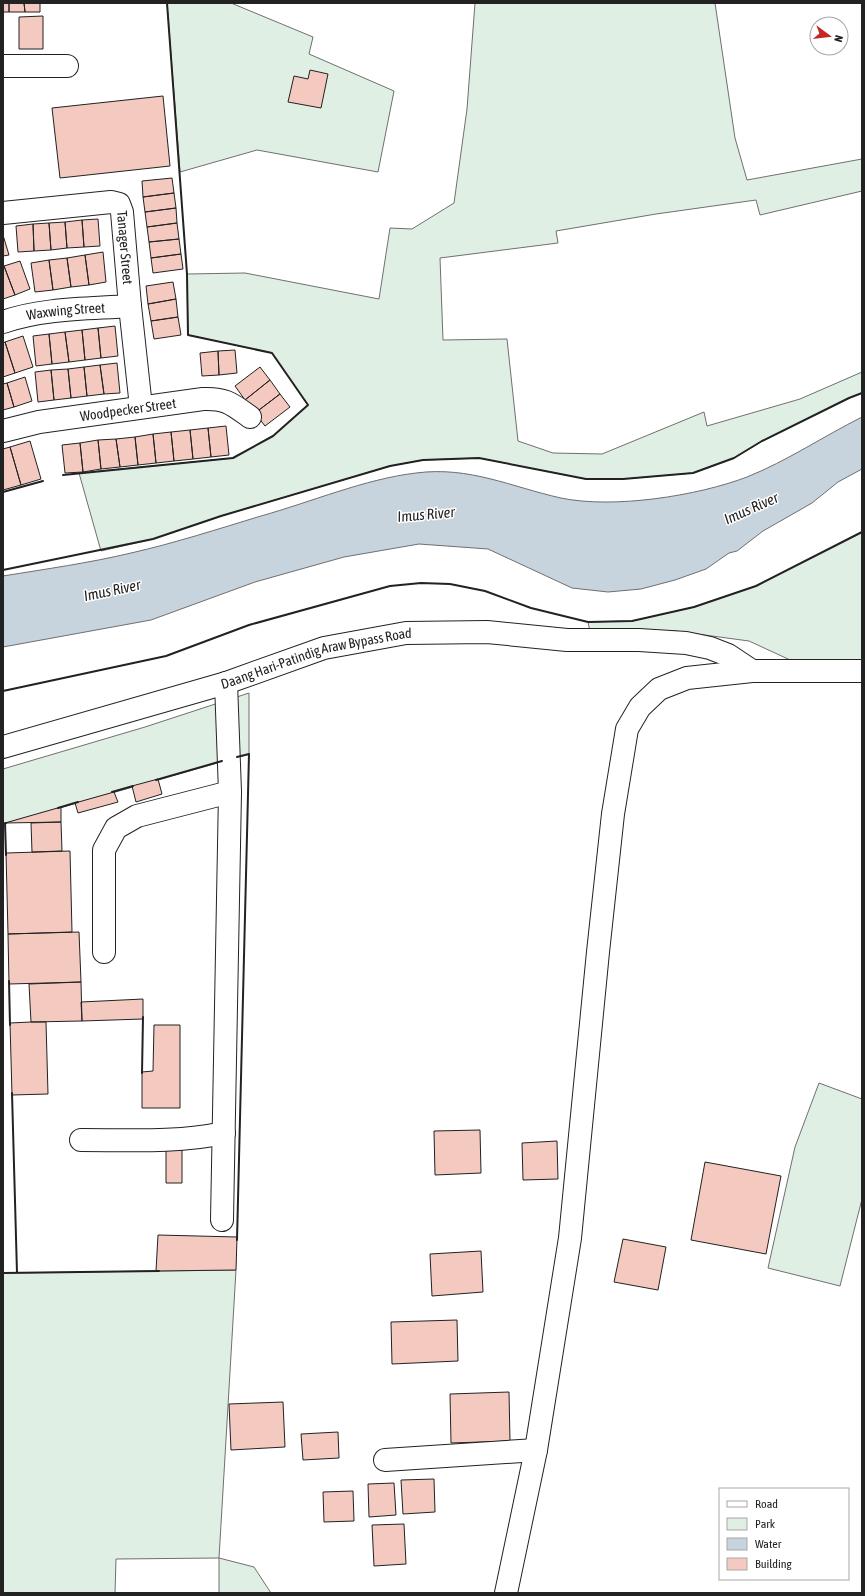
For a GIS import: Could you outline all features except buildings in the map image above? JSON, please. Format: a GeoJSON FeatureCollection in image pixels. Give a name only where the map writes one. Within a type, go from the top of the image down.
{"type":"FeatureCollection","features":[{"type":"Feature","properties":{"kind":"street"},"geometry":{"type":"LineString","coordinates":[[3,66],[67,66]]}},
{"type":"Feature","properties":{"kind":"street","name":"Tanager Street"},"geometry":{"type":"LineString","coordinates":[[3,212],[111,202],[119,204],[122,212],[141,407]]}},
{"type":"Feature","properties":{"kind":"street","name":"Waxwing Street"},"geometry":{"type":"LineString","coordinates":[[3,322],[46,312],[130,306]]}},
{"type":"Feature","properties":{"kind":"street","name":"Woodpecker Street"},"geometry":{"type":"LineString","coordinates":[[3,431],[39,422],[141,407],[217,399],[230,402],[250,417]]}},
{"type":"Feature","properties":{"kind":"street","name":"Daang Hari-Patindig Araw Bypass Road"},"geometry":{"type":"LineString","coordinates":[[3,747],[226,683],[324,648],[406,634],[488,632],[567,640],[639,640],[686,643],[710,648],[728,655],[752,671]]}},
{"type":"Feature","properties":{"kind":"street"},"geometry":{"type":"LineString","coordinates":[[506,1593],[536,1450],[570,1238],[599,937],[614,814],[627,729],[640,707],[659,689],[687,678],[752,671],[862,671]]}},
{"type":"Feature","properties":{"kind":"street"},"geometry":{"type":"LineString","coordinates":[[222,1220],[230,792],[226,683]]}},
{"type":"Feature","properties":{"kind":"street"},"geometry":{"type":"LineString","coordinates":[[104,952],[104,850],[116,828],[137,816],[230,792]]}},
{"type":"Feature","properties":{"kind":"street"},"geometry":{"type":"LineString","coordinates":[[81,1140],[178,1140],[202,1138],[224,1133]]}},
{"type":"Feature","properties":{"kind":"street"},"geometry":{"type":"LineString","coordinates":[[385,1460],[536,1450]]}},
{"type":"Feature","properties":{"kind":"green space"},"geometry":{"type":"Polygon","coordinates":[[[167,3],[231,3],[313,37],[309,54],[394,91],[378,172],[257,150],[180,172],[167,3]]]}},
{"type":"Feature","properties":{"kind":"green space"},"geometry":{"type":"Polygon","coordinates":[[[475,3],[715,3],[735,138],[747,180],[862,159],[862,191],[760,215],[756,200],[656,214],[556,231],[558,243],[440,258],[443,340],[507,339],[518,441],[553,453],[602,454],[704,412],[707,426],[800,399],[862,372],[862,393],[762,441],[734,458],[693,473],[623,479],[586,479],[479,458],[423,460],[390,466],[221,516],[153,539],[101,551],[79,473],[233,458],[273,436],[308,405],[272,353],[188,335],[187,274],[245,273],[379,299],[390,228],[412,229],[454,203],[467,109],[475,3]]]}},
{"type":"Feature","properties":{"kind":"green space"},"geometry":{"type":"Polygon","coordinates":[[[862,532],[862,662],[801,665],[749,641],[675,631],[591,637],[588,622],[632,621],[694,607],[756,586],[862,532]]]}},
{"type":"Feature","properties":{"kind":"green space"},"geometry":{"type":"Polygon","coordinates":[[[249,693],[249,754],[3,824],[3,769],[145,727],[249,693]]]}},
{"type":"Feature","properties":{"kind":"green space"},"geometry":{"type":"Polygon","coordinates":[[[819,1083],[862,1099],[862,1199],[840,1286],[768,1268],[795,1147],[819,1083]]]}},
{"type":"Feature","properties":{"kind":"green space"},"geometry":{"type":"Polygon","coordinates":[[[236,1270],[219,1558],[116,1559],[115,1593],[3,1593],[3,1273],[236,1270]]]}},
{"type":"Feature","properties":{"kind":"green space"},"geometry":{"type":"Polygon","coordinates":[[[219,1558],[254,1567],[271,1593],[219,1593],[219,1558]]]}},
{"type":"Feature","properties":{"kind":"water","name":"Imus River"},"geometry":{"type":"Polygon","coordinates":[[[862,417],[862,469],[838,482],[812,503],[763,531],[737,551],[729,553],[706,569],[675,580],[641,589],[608,592],[572,588],[488,549],[419,544],[344,557],[255,582],[151,620],[3,647],[3,576],[115,557],[213,531],[377,480],[416,473],[454,472],[472,475],[561,498],[582,501],[630,501],[680,495],[727,484],[762,471],[862,417]]]}},
{"type":"Feature","properties":{"kind":"wall"},"geometry":{"type":"LineString","coordinates":[[63,475],[233,458],[273,436],[308,405],[272,353],[188,335],[187,274],[167,3]]}},
{"type":"Feature","properties":{"kind":"wall"},"geometry":{"type":"LineString","coordinates":[[3,570],[153,539],[221,516],[390,466],[423,460],[479,458],[586,479],[623,479],[693,473],[734,458],[762,441],[862,393]]}},
{"type":"Feature","properties":{"kind":"wall"},"geometry":{"type":"LineString","coordinates":[[3,492],[43,481]]}},
{"type":"Feature","properties":{"kind":"wall"},"geometry":{"type":"LineString","coordinates":[[3,691],[166,656],[249,625],[390,586],[421,583],[450,584],[485,591],[531,608],[588,622],[632,621],[694,607],[756,586],[862,532]]}},
{"type":"Feature","properties":{"kind":"wall"},"geometry":{"type":"LineString","coordinates":[[237,757],[249,754],[237,1240]]}},
{"type":"Feature","properties":{"kind":"wall"},"geometry":{"type":"LineString","coordinates":[[156,780],[222,761]]}},
{"type":"Feature","properties":{"kind":"wall"},"geometry":{"type":"LineString","coordinates":[[112,792],[133,786]]}},
{"type":"Feature","properties":{"kind":"wall"},"geometry":{"type":"LineString","coordinates":[[58,808],[78,802]]}},
{"type":"Feature","properties":{"kind":"wall"},"geometry":{"type":"LineString","coordinates":[[6,823],[6,855]]}},
{"type":"Feature","properties":{"kind":"wall"},"geometry":{"type":"LineString","coordinates":[[9,981],[10,1025]]}},
{"type":"Feature","properties":{"kind":"wall"},"geometry":{"type":"LineString","coordinates":[[142,1073],[143,1017]]}},
{"type":"Feature","properties":{"kind":"wall"},"geometry":{"type":"LineString","coordinates":[[12,1093],[17,1273]]}},
{"type":"Feature","properties":{"kind":"wall"},"geometry":{"type":"LineString","coordinates":[[3,1273],[159,1271]]}}]}
